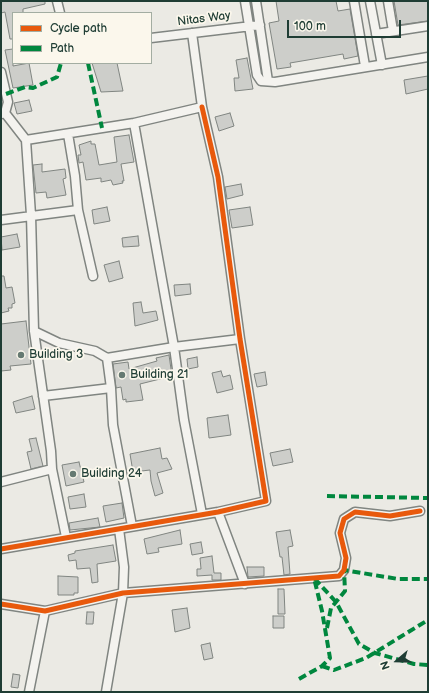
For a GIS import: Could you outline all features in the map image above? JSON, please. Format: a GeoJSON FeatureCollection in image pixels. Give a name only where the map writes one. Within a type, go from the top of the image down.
{"type":"FeatureCollection","features":[{"type":"Feature","properties":{"kind":"street"},"geometry":{"type":"LineString","coordinates":[[58,1],[60,12]]}},
{"type":"Feature","properties":{"kind":"street"},"geometry":{"type":"LineString","coordinates":[[245,1],[257,75],[261,81],[275,82],[365,66],[382,65],[428,57]]}},
{"type":"Feature","properties":{"kind":"street"},"geometry":{"type":"LineString","coordinates":[[256,1],[268,81]]}},
{"type":"Feature","properties":{"kind":"street"},"geometry":{"type":"LineString","coordinates":[[354,1],[365,66]]}},
{"type":"Feature","properties":{"kind":"street"},"geometry":{"type":"LineString","coordinates":[[370,1],[382,65]]}},
{"type":"Feature","properties":{"kind":"street"},"geometry":{"type":"LineString","coordinates":[[388,1],[393,31]]}},
{"type":"Feature","properties":{"kind":"street","name":"Nitas Way"},"geometry":{"type":"LineString","coordinates":[[152,38],[260,25]]}},
{"type":"Feature","properties":{"kind":"street"},"geometry":{"type":"LineString","coordinates":[[376,34],[428,26]]}},
{"type":"Feature","properties":{"kind":"street"},"geometry":{"type":"LineString","coordinates":[[1,549],[218,512],[266,501],[240,339],[218,177],[202,106],[192,33]]}},
{"type":"Feature","properties":{"kind":"street"},"geometry":{"type":"LineString","coordinates":[[1,72],[8,102],[3,113],[26,140],[31,215],[34,331],[52,469],[66,537]]}},
{"type":"Feature","properties":{"kind":"street"},"geometry":{"type":"LineString","coordinates":[[26,140],[134,123],[194,110],[202,106]]}},
{"type":"Feature","properties":{"kind":"street"},"geometry":{"type":"LineString","coordinates":[[134,123],[174,346],[184,420],[202,514]]}},
{"type":"Feature","properties":{"kind":"street"},"geometry":{"type":"LineString","coordinates":[[68,134],[75,176],[78,210],[93,276]]}},
{"type":"Feature","properties":{"kind":"street"},"geometry":{"type":"LineString","coordinates":[[1,220],[78,210]]}},
{"type":"Feature","properties":{"kind":"street"},"geometry":{"type":"LineString","coordinates":[[34,331],[59,343],[95,351],[107,358],[174,346],[240,339]]}},
{"type":"Feature","properties":{"kind":"street"},"geometry":{"type":"LineString","coordinates":[[107,358],[111,388],[113,425],[132,526]]}},
{"type":"Feature","properties":{"kind":"street"},"geometry":{"type":"LineString","coordinates":[[43,396],[111,388]]}},
{"type":"Feature","properties":{"kind":"street"},"geometry":{"type":"LineString","coordinates":[[1,482],[52,469]]}},
{"type":"Feature","properties":{"kind":"street"},"geometry":{"type":"LineString","coordinates":[[1,604],[45,611],[123,593],[339,576],[344,570],[346,558],[340,533],[344,519],[355,512],[390,516],[420,511]]}},
{"type":"Feature","properties":{"kind":"street"},"geometry":{"type":"LineString","coordinates":[[218,512],[246,584]]}},
{"type":"Feature","properties":{"kind":"street"},"geometry":{"type":"LineString","coordinates":[[106,692],[123,593],[124,568],[119,529]]}},
{"type":"Feature","properties":{"kind":"street"},"geometry":{"type":"LineString","coordinates":[[29,692],[45,611]]}},
{"type":"Feature","properties":{"kind":"building"},"geometry":{"type":"Polygon","coordinates":[[[1,1],[45,1],[45,4],[23,9],[23,12],[12,12],[12,39],[10,39],[5,12],[1,13],[1,1]]]}},
{"type":"Feature","properties":{"kind":"building"},"geometry":{"type":"Polygon","coordinates":[[[276,1],[336,1],[338,11],[350,9],[358,56],[344,59],[343,54],[290,63],[291,67],[277,69],[269,23],[279,21],[276,1]]]}},
{"type":"Feature","properties":{"kind":"building"},"geometry":{"type":"Polygon","coordinates":[[[394,1],[428,1],[428,21],[398,25],[394,1]]]}},
{"type":"Feature","properties":{"kind":"building"},"geometry":{"type":"Polygon","coordinates":[[[12,49],[13,66],[29,64],[33,85],[13,88],[5,50],[12,49]]]}},
{"type":"Feature","properties":{"kind":"building"},"geometry":{"type":"Polygon","coordinates":[[[247,58],[253,89],[235,91],[234,78],[239,78],[236,60],[247,58]]]}},
{"type":"Feature","properties":{"kind":"building"},"geometry":{"type":"Polygon","coordinates":[[[92,64],[117,64],[123,91],[101,92],[92,64]]]}},
{"type":"Feature","properties":{"kind":"building"},"geometry":{"type":"Polygon","coordinates":[[[428,76],[428,89],[406,94],[404,80],[428,76]]]}},
{"type":"Feature","properties":{"kind":"building"},"geometry":{"type":"Polygon","coordinates":[[[29,100],[32,111],[17,114],[14,103],[29,100]]]}},
{"type":"Feature","properties":{"kind":"building"},"geometry":{"type":"Polygon","coordinates":[[[230,113],[234,126],[219,131],[215,117],[230,113]]]}},
{"type":"Feature","properties":{"kind":"building"},"geometry":{"type":"Polygon","coordinates":[[[129,135],[134,162],[121,164],[124,181],[122,181],[123,183],[113,185],[111,180],[101,182],[101,178],[86,180],[83,162],[79,163],[78,155],[81,155],[79,145],[91,141],[91,144],[95,144],[99,165],[117,162],[114,137],[129,135]]]}},
{"type":"Feature","properties":{"kind":"building"},"geometry":{"type":"Polygon","coordinates":[[[42,164],[42,172],[65,169],[66,178],[63,179],[66,195],[47,198],[46,192],[36,193],[33,165],[42,164]]]}},
{"type":"Feature","properties":{"kind":"building"},"geometry":{"type":"Polygon","coordinates":[[[241,184],[243,195],[227,199],[225,187],[241,184]]]}},
{"type":"Feature","properties":{"kind":"building"},"geometry":{"type":"Polygon","coordinates":[[[107,207],[110,221],[94,224],[92,210],[107,207]]]}},
{"type":"Feature","properties":{"kind":"building"},"geometry":{"type":"Polygon","coordinates":[[[250,207],[253,225],[232,228],[229,210],[250,207]]]}},
{"type":"Feature","properties":{"kind":"building"},"geometry":{"type":"Polygon","coordinates":[[[17,234],[20,247],[2,250],[1,237],[17,234]]]}},
{"type":"Feature","properties":{"kind":"building"},"geometry":{"type":"Polygon","coordinates":[[[138,236],[139,246],[123,247],[122,238],[138,236]]]}},
{"type":"Feature","properties":{"kind":"building"},"geometry":{"type":"Polygon","coordinates":[[[119,261],[123,278],[109,282],[104,265],[119,261]]]}},
{"type":"Feature","properties":{"kind":"building"},"geometry":{"type":"Polygon","coordinates":[[[1,276],[4,276],[6,288],[12,287],[15,303],[12,304],[12,308],[8,308],[9,311],[1,313],[1,276]]]}},
{"type":"Feature","properties":{"kind":"building"},"geometry":{"type":"Polygon","coordinates":[[[190,284],[191,294],[175,296],[174,285],[190,284]]]}},
{"type":"Feature","properties":{"kind":"building"},"geometry":{"type":"Polygon","coordinates":[[[141,302],[143,313],[156,311],[158,320],[135,326],[133,303],[141,302]]]}},
{"type":"Feature","properties":{"kind":"building"},"geometry":{"type":"Polygon","coordinates":[[[26,321],[31,364],[10,366],[11,370],[1,371],[1,324],[26,321]]]}},
{"type":"Feature","properties":{"kind":"building"},"geometry":{"type":"Polygon","coordinates":[[[169,355],[172,376],[140,384],[143,400],[126,402],[126,399],[123,400],[121,387],[116,388],[113,364],[128,362],[129,369],[157,361],[156,358],[169,355]]]}},
{"type":"Feature","properties":{"kind":"building"},"geometry":{"type":"Polygon","coordinates":[[[197,357],[198,367],[188,369],[187,359],[197,357]]]}},
{"type":"Feature","properties":{"kind":"building"},"geometry":{"type":"Polygon","coordinates":[[[221,371],[223,377],[230,375],[233,389],[217,393],[212,373],[221,371]]]}},
{"type":"Feature","properties":{"kind":"building"},"geometry":{"type":"Polygon","coordinates":[[[265,372],[267,385],[257,387],[254,374],[265,372]]]}},
{"type":"Feature","properties":{"kind":"building"},"geometry":{"type":"Polygon","coordinates":[[[32,396],[35,409],[16,413],[13,402],[32,396]]]}},
{"type":"Feature","properties":{"kind":"building"},"geometry":{"type":"Polygon","coordinates":[[[228,415],[231,435],[209,438],[207,418],[228,415]]]}},
{"type":"Feature","properties":{"kind":"building"},"geometry":{"type":"Polygon","coordinates":[[[36,438],[43,466],[31,469],[27,452],[32,451],[29,439],[36,438]]]}},
{"type":"Feature","properties":{"kind":"building"},"geometry":{"type":"Polygon","coordinates":[[[160,448],[162,459],[167,458],[172,469],[157,473],[163,493],[155,496],[150,470],[133,472],[130,454],[160,448]]]}},
{"type":"Feature","properties":{"kind":"building"},"geometry":{"type":"Polygon","coordinates":[[[290,449],[293,462],[273,466],[270,453],[290,449]]]}},
{"type":"Feature","properties":{"kind":"building","name":"Building 24"},"geometry":{"type":"Polygon","coordinates":[[[79,462],[84,482],[66,486],[62,465],[79,462]]]}},
{"type":"Feature","properties":{"kind":"building"},"geometry":{"type":"Polygon","coordinates":[[[84,494],[86,507],[70,509],[68,497],[84,494]]]}},
{"type":"Feature","properties":{"kind":"building"},"geometry":{"type":"Polygon","coordinates":[[[122,503],[124,518],[106,522],[103,506],[122,503]]]}},
{"type":"Feature","properties":{"kind":"building"},"geometry":{"type":"Polygon","coordinates":[[[98,518],[100,527],[70,530],[69,523],[98,518]]]}},
{"type":"Feature","properties":{"kind":"building"},"geometry":{"type":"Polygon","coordinates":[[[180,530],[182,544],[158,548],[159,552],[147,554],[144,539],[180,530]]]}},
{"type":"Feature","properties":{"kind":"building"},"geometry":{"type":"Polygon","coordinates":[[[290,530],[293,546],[288,547],[290,574],[284,575],[282,557],[280,557],[276,532],[290,530]]]}},
{"type":"Feature","properties":{"kind":"building"},"geometry":{"type":"Polygon","coordinates":[[[201,542],[203,553],[192,555],[190,544],[201,542]]]}},
{"type":"Feature","properties":{"kind":"building"},"geometry":{"type":"Polygon","coordinates":[[[113,545],[116,561],[97,564],[98,582],[92,583],[90,568],[77,569],[76,560],[69,561],[68,555],[75,553],[75,551],[113,545]]]}},
{"type":"Feature","properties":{"kind":"building"},"geometry":{"type":"Polygon","coordinates":[[[212,556],[214,573],[221,573],[221,580],[212,580],[212,575],[197,576],[197,569],[201,569],[200,558],[212,556]]]}},
{"type":"Feature","properties":{"kind":"building"},"geometry":{"type":"Polygon","coordinates":[[[247,567],[264,567],[264,576],[248,577],[247,567]]]}},
{"type":"Feature","properties":{"kind":"building"},"geometry":{"type":"Polygon","coordinates":[[[58,576],[78,577],[78,593],[74,593],[74,595],[58,595],[58,576]]]}},
{"type":"Feature","properties":{"kind":"building"},"geometry":{"type":"Polygon","coordinates":[[[278,589],[284,589],[285,614],[278,614],[278,589]]]}},
{"type":"Feature","properties":{"kind":"building"},"geometry":{"type":"Polygon","coordinates":[[[187,608],[190,628],[175,632],[172,610],[187,608]]]}},
{"type":"Feature","properties":{"kind":"building"},"geometry":{"type":"Polygon","coordinates":[[[87,612],[94,612],[93,624],[86,624],[87,612]]]}},
{"type":"Feature","properties":{"kind":"building"},"geometry":{"type":"Polygon","coordinates":[[[273,616],[284,616],[284,628],[273,628],[273,616]]]}},
{"type":"Feature","properties":{"kind":"building"},"geometry":{"type":"Polygon","coordinates":[[[210,643],[213,658],[204,660],[201,645],[210,643]]]}},
{"type":"Feature","properties":{"kind":"building"},"geometry":{"type":"Polygon","coordinates":[[[13,674],[20,675],[18,688],[11,687],[13,674]]]}},
{"type":"Feature","properties":{"kind":"marked path"},"geometry":{"type":"LineString","coordinates":[[6,94],[25,87],[33,88],[57,77],[61,64]]}},
{"type":"Feature","properties":{"kind":"marked path"},"geometry":{"type":"LineString","coordinates":[[88,64],[102,128]]}},
{"type":"Feature","properties":{"kind":"marked path"},"geometry":{"type":"LineString","coordinates":[[327,496],[428,498]]}},
{"type":"Feature","properties":{"kind":"marked path"},"geometry":{"type":"LineString","coordinates":[[327,628],[331,608],[345,591],[344,570],[398,579],[428,579]]}},
{"type":"Feature","properties":{"kind":"marked path"},"geometry":{"type":"LineString","coordinates":[[299,679],[322,666],[330,658],[322,611],[314,578],[336,602],[359,644],[375,653],[414,664],[428,665]]}},
{"type":"Feature","properties":{"kind":"marked path"},"geometry":{"type":"LineString","coordinates":[[322,666],[334,670],[366,658],[428,620]]}},
{"type":"Feature","properties":{"kind":"cycle path"},"geometry":{"type":"LineString","coordinates":[[1,549],[218,512],[266,501],[240,339],[218,177],[202,107]]}},
{"type":"Feature","properties":{"kind":"cycle path"},"geometry":{"type":"LineString","coordinates":[[1,604],[45,611],[123,593],[339,576],[344,570],[346,558],[340,533],[344,519],[355,512],[390,516],[420,511]]}},
{"type":"Feature","properties":{"kind":"place","name":"Building 3"},"geometry":{"type":"Point","coordinates":[21,355]}},
{"type":"Feature","properties":{"kind":"place","name":"Building 21"},"geometry":{"type":"Point","coordinates":[122,375]}},
{"type":"Feature","properties":{"kind":"place","name":"Building 24"},"geometry":{"type":"Point","coordinates":[73,474]}}]}
